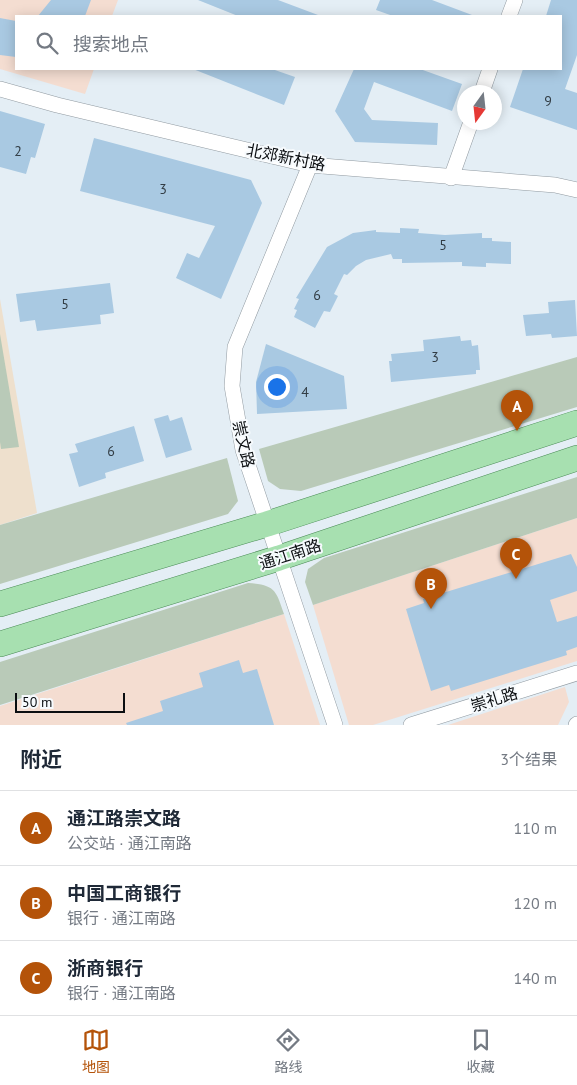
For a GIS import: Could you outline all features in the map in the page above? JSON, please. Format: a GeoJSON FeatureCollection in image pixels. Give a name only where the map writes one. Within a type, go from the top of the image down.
{"type":"FeatureCollection","features":[{"type":"Feature","properties":{"kind":"main road"},"geometry":{"type":"LineString","coordinates":[[0,604],[267,524],[577,423]]}},
{"type":"Feature","properties":{"kind":"main road","name":"通江南路"},"geometry":{"type":"LineString","coordinates":[[0,644],[279,558],[577,458]]}},
{"type":"Feature","properties":{"kind":"street"},"geometry":{"type":"LineString","coordinates":[[509,15],[514,0]]}},
{"type":"Feature","properties":{"kind":"street"},"geometry":{"type":"LineString","coordinates":[[484,85],[490,70]]}},
{"type":"Feature","properties":{"kind":"street","name":"北郊新村路"},"geometry":{"type":"LineString","coordinates":[[0,89],[57,105],[310,165],[555,186],[577,190]]}},
{"type":"Feature","properties":{"kind":"street"},"geometry":{"type":"LineString","coordinates":[[451,178],[468,130]]}},
{"type":"Feature","properties":{"kind":"street","name":"崇文路"},"geometry":{"type":"LineString","coordinates":[[310,165],[235,347],[232,386],[243,450],[335,725]]}},
{"type":"Feature","properties":{"kind":"street","name":"崇礼路"},"geometry":{"type":"LineString","coordinates":[[411,725],[577,673]]}},
{"type":"Feature","properties":{"kind":"shaded area"},"geometry":{"type":"Polygon","coordinates":[[[0,0],[118,0],[112,15],[15,15],[15,70],[94,70],[85,94],[0,69],[0,0]]]}},
{"type":"Feature","properties":{"kind":"shaded area"},"geometry":{"type":"Polygon","coordinates":[[[0,299],[37,513],[0,525],[0,299]]]}},
{"type":"Feature","properties":{"kind":"shaded area"},"geometry":{"type":"Polygon","coordinates":[[[577,518],[577,661],[373,725],[349,725],[313,605],[577,518]]]}},
{"type":"Feature","properties":{"kind":"shaded area"},"geometry":{"type":"Polygon","coordinates":[[[284,614],[320,725],[0,725],[0,706],[284,614]]]}},
{"type":"Feature","properties":{"kind":"shaded area"},"geometry":{"type":"Polygon","coordinates":[[[565,687],[569,702],[558,725],[448,725],[565,687]]]}},
{"type":"Feature","properties":{"kind":"green space"},"geometry":{"type":"Polygon","coordinates":[[[0,334],[19,447],[1,449],[0,442],[0,334]]]}},
{"type":"Feature","properties":{"kind":"green space"},"geometry":{"type":"Polygon","coordinates":[[[577,357],[577,407],[301,491],[280,489],[268,481],[259,449],[577,357]]]}},
{"type":"Feature","properties":{"kind":"green space"},"geometry":{"type":"Polygon","coordinates":[[[227,458],[238,501],[228,514],[0,584],[0,525],[227,458]]]}},
{"type":"Feature","properties":{"kind":"green space"},"geometry":{"type":"Polygon","coordinates":[[[577,477],[577,518],[313,605],[305,582],[308,569],[324,558],[577,477]]]}},
{"type":"Feature","properties":{"kind":"green space"},"geometry":{"type":"Polygon","coordinates":[[[248,583],[264,585],[273,590],[279,599],[284,614],[0,705],[0,662],[248,583]]]}},
{"type":"Feature","properties":{"kind":"building"},"geometry":{"type":"Polygon","coordinates":[[[51,0],[91,0],[85,15],[39,15],[51,0]]]}},
{"type":"Feature","properties":{"kind":"building"},"geometry":{"type":"Polygon","coordinates":[[[198,0],[278,0],[318,15],[236,15],[198,0]]]}},
{"type":"Feature","properties":{"kind":"building"},"geometry":{"type":"Polygon","coordinates":[[[380,0],[432,0],[472,15],[390,15],[376,10],[380,0]]]}},
{"type":"Feature","properties":{"kind":"building"},"geometry":{"type":"Polygon","coordinates":[[[551,0],[577,0],[577,55],[565,89],[577,93],[577,130],[510,107],[523,70],[562,70],[562,15],[546,15],[551,0]]]}},
{"type":"Feature","properties":{"kind":"building"},"geometry":{"type":"Polygon","coordinates":[[[0,18],[15,21],[15,57],[0,55],[0,18]]]}},
{"type":"Feature","properties":{"kind":"building"},"geometry":{"type":"Polygon","coordinates":[[[196,70],[275,70],[295,77],[284,105],[196,70]]]}},
{"type":"Feature","properties":{"kind":"building"},"geometry":{"type":"Polygon","coordinates":[[[354,70],[423,70],[462,84],[457,85],[457,98],[452,111],[374,82],[364,109],[372,120],[438,123],[437,145],[355,142],[335,111],[354,70]]]}},
{"type":"Feature","properties":{"kind":"building"},"geometry":{"type":"Polygon","coordinates":[[[0,111],[45,124],[35,158],[31,157],[26,174],[0,167],[0,111]]]}},
{"type":"Feature","properties":{"kind":"building"},"geometry":{"type":"Polygon","coordinates":[[[94,138],[251,180],[262,203],[221,299],[176,278],[187,253],[199,258],[215,226],[80,191],[94,138]]]}},
{"type":"Feature","properties":{"kind":"building"},"geometry":{"type":"Polygon","coordinates":[[[400,228],[419,229],[418,233],[445,235],[482,233],[482,238],[492,238],[492,241],[511,242],[511,264],[486,263],[486,267],[462,266],[462,262],[402,263],[402,259],[393,259],[391,254],[366,260],[347,275],[344,274],[334,294],[338,296],[330,312],[324,311],[315,328],[294,317],[297,310],[294,309],[299,299],[296,298],[327,247],[353,233],[376,230],[376,232],[400,233],[400,228]]]}},
{"type":"Feature","properties":{"kind":"building"},"geometry":{"type":"Polygon","coordinates":[[[110,283],[114,313],[100,315],[101,324],[37,331],[35,320],[20,322],[16,294],[110,283]]]}},
{"type":"Feature","properties":{"kind":"building"},"geometry":{"type":"Polygon","coordinates":[[[575,300],[577,336],[552,338],[551,334],[526,336],[523,315],[549,313],[548,302],[575,300]]]}},
{"type":"Feature","properties":{"kind":"building"},"geometry":{"type":"Polygon","coordinates":[[[460,336],[461,341],[471,340],[472,346],[478,345],[480,370],[476,370],[476,374],[391,382],[389,361],[392,361],[391,354],[424,351],[423,340],[460,336]]]}},
{"type":"Feature","properties":{"kind":"building"},"geometry":{"type":"Polygon","coordinates":[[[266,344],[344,376],[347,409],[257,414],[256,382],[266,344]]]}},
{"type":"Feature","properties":{"kind":"building"},"geometry":{"type":"Polygon","coordinates":[[[168,415],[170,421],[182,417],[192,450],[166,458],[154,419],[168,415]]]}},
{"type":"Feature","properties":{"kind":"building"},"geometry":{"type":"Polygon","coordinates":[[[134,426],[144,461],[105,473],[106,478],[79,487],[69,454],[78,452],[75,444],[134,426]]]}},
{"type":"Feature","properties":{"kind":"building"},"geometry":{"type":"Polygon","coordinates":[[[571,554],[577,567],[577,591],[550,600],[557,622],[577,616],[577,647],[566,651],[567,655],[451,691],[449,685],[431,691],[406,609],[424,603],[423,599],[571,554]]]}},
{"type":"Feature","properties":{"kind":"building"},"geometry":{"type":"Polygon","coordinates":[[[239,660],[243,673],[257,669],[274,725],[127,725],[126,723],[163,711],[160,701],[203,687],[199,673],[239,660]]]}},
{"type":"Feature","properties":{"kind":"place","name":"通江路崇文路"},"geometry":{"type":"Point","coordinates":[517,431]}},
{"type":"Feature","properties":{"kind":"place","name":"浙商银行"},"geometry":{"type":"Point","coordinates":[516,579]}},
{"type":"Feature","properties":{"kind":"place","name":"中国工商银行"},"geometry":{"type":"Point","coordinates":[431,609]}}]}
